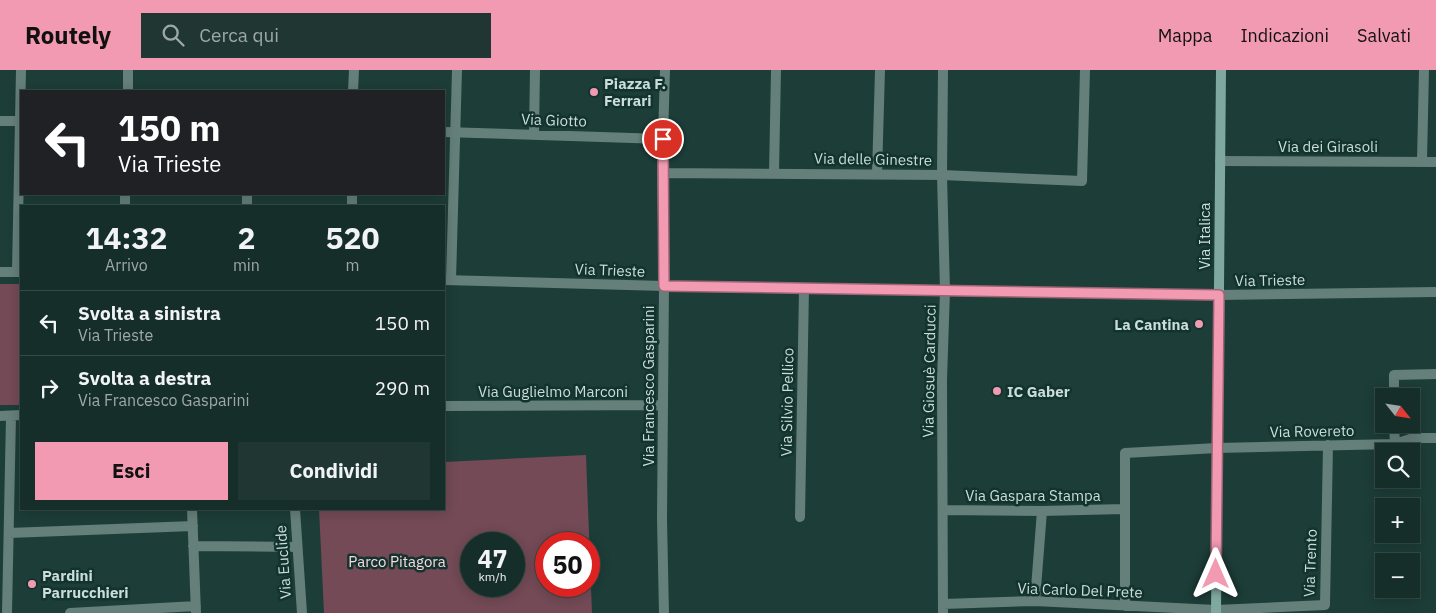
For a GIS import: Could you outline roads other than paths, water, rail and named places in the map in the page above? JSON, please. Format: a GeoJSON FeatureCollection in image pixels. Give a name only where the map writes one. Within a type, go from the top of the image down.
{"type":"FeatureCollection","features":[{"type":"Feature","properties":{"kind":"main road","name":"Via Italica"},"geometry":{"type":"LineString","coordinates":[[1216,612],[1221,70]]}},
{"type":"Feature","properties":{"kind":"street"},"geometry":{"type":"LineString","coordinates":[[21,70],[21,90]]}},
{"type":"Feature","properties":{"kind":"street"},"geometry":{"type":"LineString","coordinates":[[128,70],[128,90]]}},
{"type":"Feature","properties":{"kind":"street"},"geometry":{"type":"LineString","coordinates":[[353,90],[354,70]]}},
{"type":"Feature","properties":{"kind":"street"},"geometry":{"type":"LineString","coordinates":[[448,280],[457,70]]}},
{"type":"Feature","properties":{"kind":"street"},"geometry":{"type":"LineString","coordinates":[[534,134],[535,70]]}},
{"type":"Feature","properties":{"kind":"street","name":"Via Francesco Gasparini"},"geometry":{"type":"LineString","coordinates":[[664,613],[662,173],[665,70]]}},
{"type":"Feature","properties":{"kind":"street"},"geometry":{"type":"LineString","coordinates":[[774,173],[776,70]]}},
{"type":"Feature","properties":{"kind":"street"},"geometry":{"type":"LineString","coordinates":[[877,174],[880,70]]}},
{"type":"Feature","properties":{"kind":"street","name":"Via Giosuè Carducci"},"geometry":{"type":"LineString","coordinates":[[943,70],[942,175],[945,291],[942,380],[943,608]]}},
{"type":"Feature","properties":{"kind":"street","name":"Via delle Ginestre"},"geometry":{"type":"LineString","coordinates":[[662,173],[942,175],[1082,181],[1085,70]]}},
{"type":"Feature","properties":{"kind":"street"},"geometry":{"type":"LineString","coordinates":[[1422,161],[1424,70]]}},
{"type":"Feature","properties":{"kind":"street"},"geometry":{"type":"LineString","coordinates":[[0,121],[20,121]]}},
{"type":"Feature","properties":{"kind":"street","name":"Via Giotto"},"geometry":{"type":"LineString","coordinates":[[445,132],[663,139]]}},
{"type":"Feature","properties":{"kind":"street","name":"Via dei Girasoli"},"geometry":{"type":"LineString","coordinates":[[1220,161],[1436,162]]}},
{"type":"Feature","properties":{"kind":"street"},"geometry":{"type":"LineString","coordinates":[[0,272],[19,272],[20,195]]}},
{"type":"Feature","properties":{"kind":"street","name":"Via Trieste"},"geometry":{"type":"LineString","coordinates":[[448,280],[664,286],[1219,295],[1436,292]]}},
{"type":"Feature","properties":{"kind":"street","name":"Via Silvio Pellico"},"geometry":{"type":"LineString","coordinates":[[800,517],[804,288]]}},
{"type":"Feature","properties":{"kind":"street"},"geometry":{"type":"LineString","coordinates":[[1394,388],[1394,375],[1436,374]]}},
{"type":"Feature","properties":{"kind":"street","name":"Via Guglielmo Marconi"},"geometry":{"type":"LineString","coordinates":[[445,406],[663,405]]}},
{"type":"Feature","properties":{"kind":"street"},"geometry":{"type":"LineString","coordinates":[[0,416],[16,416],[9,533],[4,556],[8,613]]}},
{"type":"Feature","properties":{"kind":"street","name":"Via Rovereto"},"geometry":{"type":"LineString","coordinates":[[1397,443],[1413,438],[1436,438]]}},
{"type":"Feature","properties":{"kind":"street","name":"Via Rovereto"},"geometry":{"type":"LineString","coordinates":[[1124,509],[1125,454],[1217,448],[1375,444]]}},
{"type":"Feature","properties":{"kind":"street","name":"Via Trento"},"geometry":{"type":"LineString","coordinates":[[1216,612],[1325,605],[1328,445]]}},
{"type":"Feature","properties":{"kind":"street","name":"Via Gaspara Stampa"},"geometry":{"type":"LineString","coordinates":[[943,507],[1042,511],[1124,509]]}},
{"type":"Feature","properties":{"kind":"street"},"geometry":{"type":"LineString","coordinates":[[1124,509],[1125,606]]}},
{"type":"Feature","properties":{"kind":"street"},"geometry":{"type":"LineString","coordinates":[[70,613],[196,610],[192,510]]}},
{"type":"Feature","properties":{"kind":"street","name":"Via Euclide"},"geometry":{"type":"LineString","coordinates":[[294,510],[302,613]]}},
{"type":"Feature","properties":{"kind":"street"},"geometry":{"type":"LineString","coordinates":[[1036,601],[1042,511]]}},
{"type":"Feature","properties":{"kind":"street"},"geometry":{"type":"LineString","coordinates":[[9,533],[193,526]]}},
{"type":"Feature","properties":{"kind":"street"},"geometry":{"type":"LineString","coordinates":[[193,546],[297,547]]}},
{"type":"Feature","properties":{"kind":"street","name":"Via Carlo Del Prete"},"geometry":{"type":"LineString","coordinates":[[943,608],[1036,601],[1216,612]]}},
{"type":"Feature","properties":{"kind":"place","name":"Piazza F. Ferrari"},"geometry":{"type":"Point","coordinates":[594,92]}},
{"type":"Feature","properties":{"kind":"place","name":"La Cantina"},"geometry":{"type":"Point","coordinates":[1199,324]}},
{"type":"Feature","properties":{"kind":"place","name":"IC Gaber"},"geometry":{"type":"Point","coordinates":[997,391]}},
{"type":"Feature","properties":{"kind":"place","name":"Pardini Parrucchieri"},"geometry":{"type":"Point","coordinates":[32,584]}},
{"type":"Feature","properties":{"kind":"park label","name":"Parco Pitagora"},"geometry":{"type":"Point","coordinates":[397,561]}}]}
